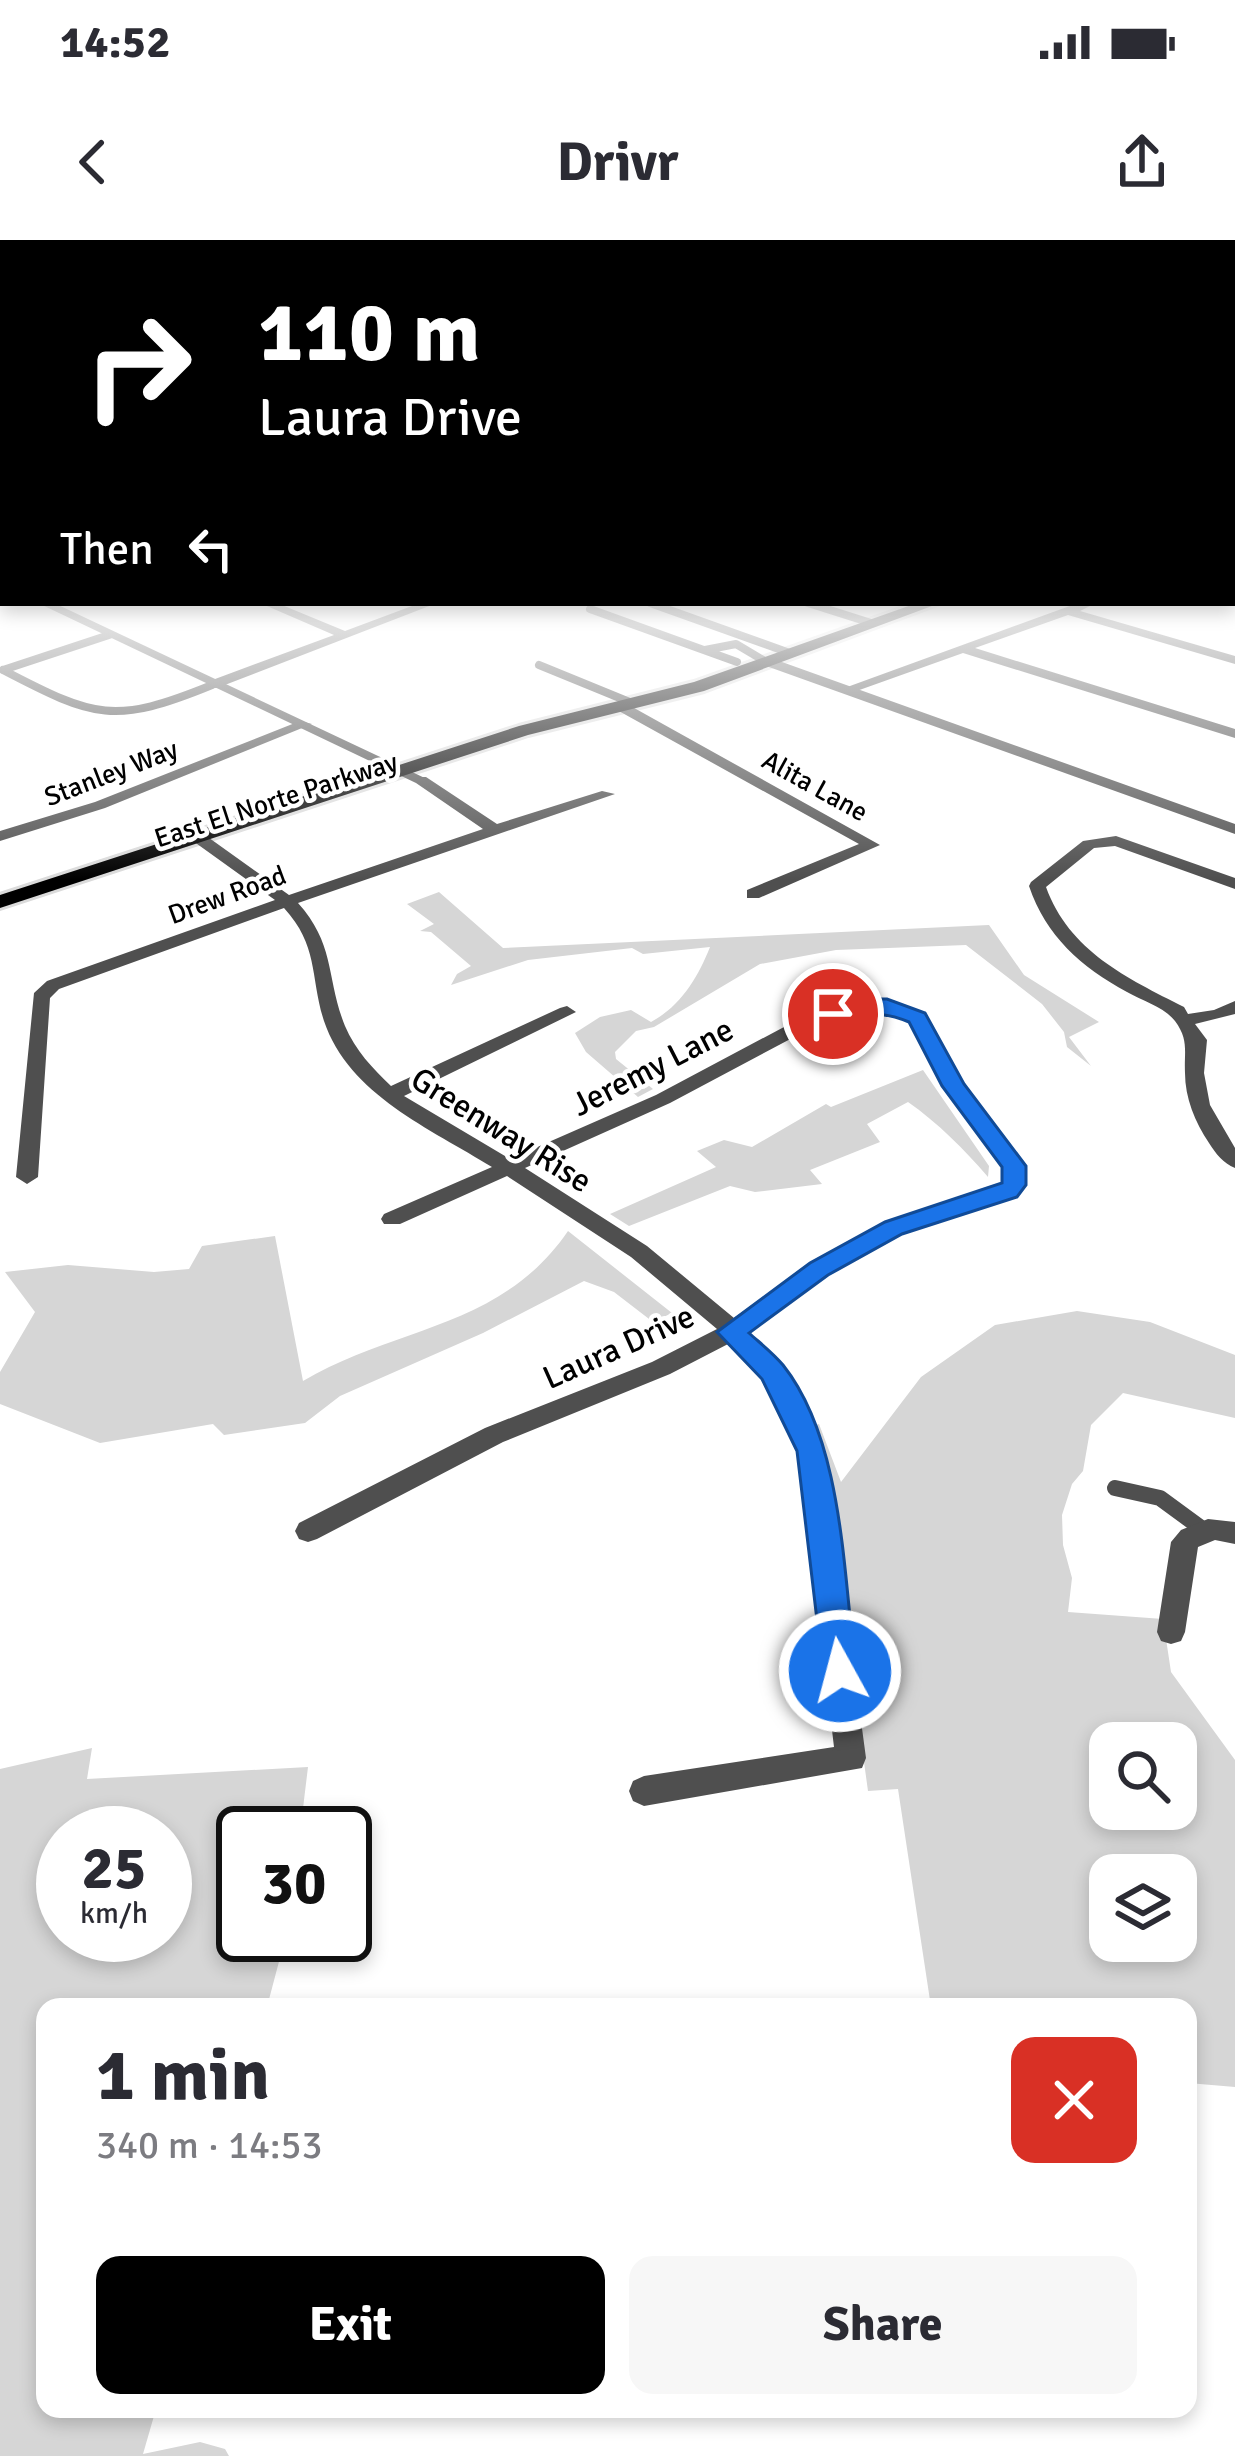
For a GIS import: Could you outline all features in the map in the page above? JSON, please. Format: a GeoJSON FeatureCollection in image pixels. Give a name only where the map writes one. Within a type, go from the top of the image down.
{"type":"FeatureCollection","features":[{"type":"Feature","properties":{"kind":"main road","name":"East El Norte Parkway"},"geometry":{"type":"LineString","coordinates":[[666,691],[702,673]]}},
{"type":"Feature","properties":{"kind":"main road","name":"East El Norte Parkway"},"geometry":{"type":"LineString","coordinates":[[0,918],[207,843],[412,775],[540,739],[566,725],[666,691],[698,687],[737,673]]}},
{"type":"Feature","properties":{"kind":"main road","name":"East El Norte Parkway"},"geometry":{"type":"LineString","coordinates":[[0,902],[207,843]]}},
{"type":"Feature","properties":{"kind":"street"},"geometry":{"type":"LineString","coordinates":[[188,673],[412,775],[494,829]]}},
{"type":"Feature","properties":{"kind":"street"},"geometry":{"type":"LineString","coordinates":[[212,685],[243,673]]}},
{"type":"Feature","properties":{"kind":"street"},"geometry":{"type":"LineString","coordinates":[[800,673],[1235,829]]}},
{"type":"Feature","properties":{"kind":"street"},"geometry":{"type":"LineString","coordinates":[[846,690],[892,673]]}},
{"type":"Feature","properties":{"kind":"street"},"geometry":{"type":"LineString","coordinates":[[1043,673],[1235,734]]}},
{"type":"Feature","properties":{"kind":"street","name":"Alita Lane"},"geometry":{"type":"LineString","coordinates":[[627,705],[872,845],[753,894]]}},
{"type":"Feature","properties":{"kind":"street","name":"Stanley Way"},"geometry":{"type":"LineString","coordinates":[[0,836],[100,805],[305,724]]}},
{"type":"Feature","properties":{"kind":"street","name":"Drew Road"},"geometry":{"type":"LineString","coordinates":[[27,1177],[41,997],[53,985],[494,829],[607,794]]}},
{"type":"Feature","properties":{"kind":"street"},"geometry":{"type":"LineString","coordinates":[[1235,884],[1116,841],[1097,841],[1037,886],[1042,906],[1077,950],[1110,976],[1184,1020],[1197,1040],[1192,1067],[1196,1100],[1235,1161]]}},
{"type":"Feature","properties":{"kind":"street","name":"Greenway Rise"},"geometry":{"type":"LineString","coordinates":[[207,843],[286,902],[315,938],[334,1024],[362,1071],[388,1095],[632,1245],[672,1275],[772,1371],[794,1407],[812,1451],[851,1758],[644,1791]]}},
{"type":"Feature","properties":{"kind":"street","name":"Jeremy Lane"},"geometry":{"type":"LineString","coordinates":[[392,1219],[663,1099],[806,1023],[860,1006],[895,1008],[918,1018],[953,1086],[1014,1166],[1014,1185]]}},
{"type":"Feature","properties":{"kind":"street"},"geometry":{"type":"LineString","coordinates":[[1184,1020],[1219,1015],[1235,1007]]}},
{"type":"Feature","properties":{"kind":"street"},"geometry":{"type":"LineString","coordinates":[[388,1095],[568,1012]]}},
{"type":"Feature","properties":{"kind":"street","name":"Laura Drive"},"geometry":{"type":"LineString","coordinates":[[308,1531],[494,1435],[661,1369],[731,1332],[819,1269],[893,1228],[1008,1191],[1014,1185]]}},
{"type":"Feature","properties":{"kind":"street"},"geometry":{"type":"LineString","coordinates":[[1171,1632],[1185,1542],[1205,1531],[1222,1528],[1235,1533]]}},
{"type":"Feature","properties":{"kind":"lane"},"geometry":{"type":"LineString","coordinates":[[9,673],[86,714],[116,716],[149,710],[212,685]]}},
{"type":"Feature","properties":{"kind":"lane"},"geometry":{"type":"LineString","coordinates":[[559,673],[627,705]]}},
{"type":"Feature","properties":{"kind":"lane"},"geometry":{"type":"LineString","coordinates":[[1115,1488],[1160,1498],[1205,1531]]}},
{"type":"Feature","properties":{"kind":"shaded area"},"geometry":{"type":"Polygon","coordinates":[[[439,892],[503,948],[989,925],[1024,975],[1099,1022],[1069,1037],[1091,1066],[1067,1047],[1064,1032],[1042,1004],[966,945],[836,950],[760,964],[654,1027],[636,1031],[615,1052],[616,1059],[653,1089],[638,1097],[586,1052],[575,1033],[600,1017],[631,1010],[651,1022],[662,1015],[687,990],[710,947],[643,954],[632,948],[528,960],[451,985],[457,974],[471,966],[431,932],[420,931],[434,924],[407,904],[439,892]]]}},
{"type":"Feature","properties":{"kind":"shaded area"},"geometry":{"type":"Polygon","coordinates":[[[923,1070],[989,1166],[988,1177],[908,1102],[867,1124],[880,1142],[810,1170],[822,1184],[755,1192],[730,1186],[629,1226],[610,1214],[716,1167],[697,1151],[724,1140],[752,1147],[826,1104],[831,1107],[923,1070]]]}},
{"type":"Feature","properties":{"kind":"shaded area"},"geometry":{"type":"Polygon","coordinates":[[[568,1231],[672,1313],[653,1322],[614,1292],[584,1281],[483,1333],[340,1396],[305,1423],[224,1435],[213,1424],[100,1443],[0,1404],[0,1372],[35,1312],[5,1272],[68,1265],[154,1272],[189,1269],[202,1246],[275,1236],[303,1381],[479,1307],[541,1263],[568,1231]]]}},
{"type":"Feature","properties":{"kind":"shaded area"},"geometry":{"type":"Polygon","coordinates":[[[1077,1311],[1150,1322],[1235,1355],[1235,1418],[1123,1393],[1091,1425],[1083,1471],[1072,1484],[1062,1515],[1063,1545],[1072,1578],[1068,1612],[1163,1619],[1171,1672],[1235,1760],[1235,2087],[1197,2084],[1197,1998],[930,1998],[898,1789],[868,1791],[826,1486],[812,1426],[819,1424],[841,1482],[921,1377],[995,1325],[1077,1311]]]}},
{"type":"Feature","properties":{"kind":"shaded area"},"geometry":{"type":"Polygon","coordinates":[[[92,1748],[87,1779],[308,1767],[303,1806],[216,1806],[216,1962],[279,1962],[269,1998],[36,1998],[36,2418],[153,2418],[143,2454],[200,2442],[225,2449],[229,2456],[0,2456],[0,1769],[92,1748]]]}},
{"type":"Feature","properties":{"kind":"route"},"geometry":{"type":"LineString","coordinates":[[833,1014],[860,1006],[887,1006],[918,1018],[953,1086],[1014,1166],[1014,1185],[1008,1191],[893,1228],[819,1269],[731,1332],[772,1371],[812,1451],[840,1671]]}}]}
